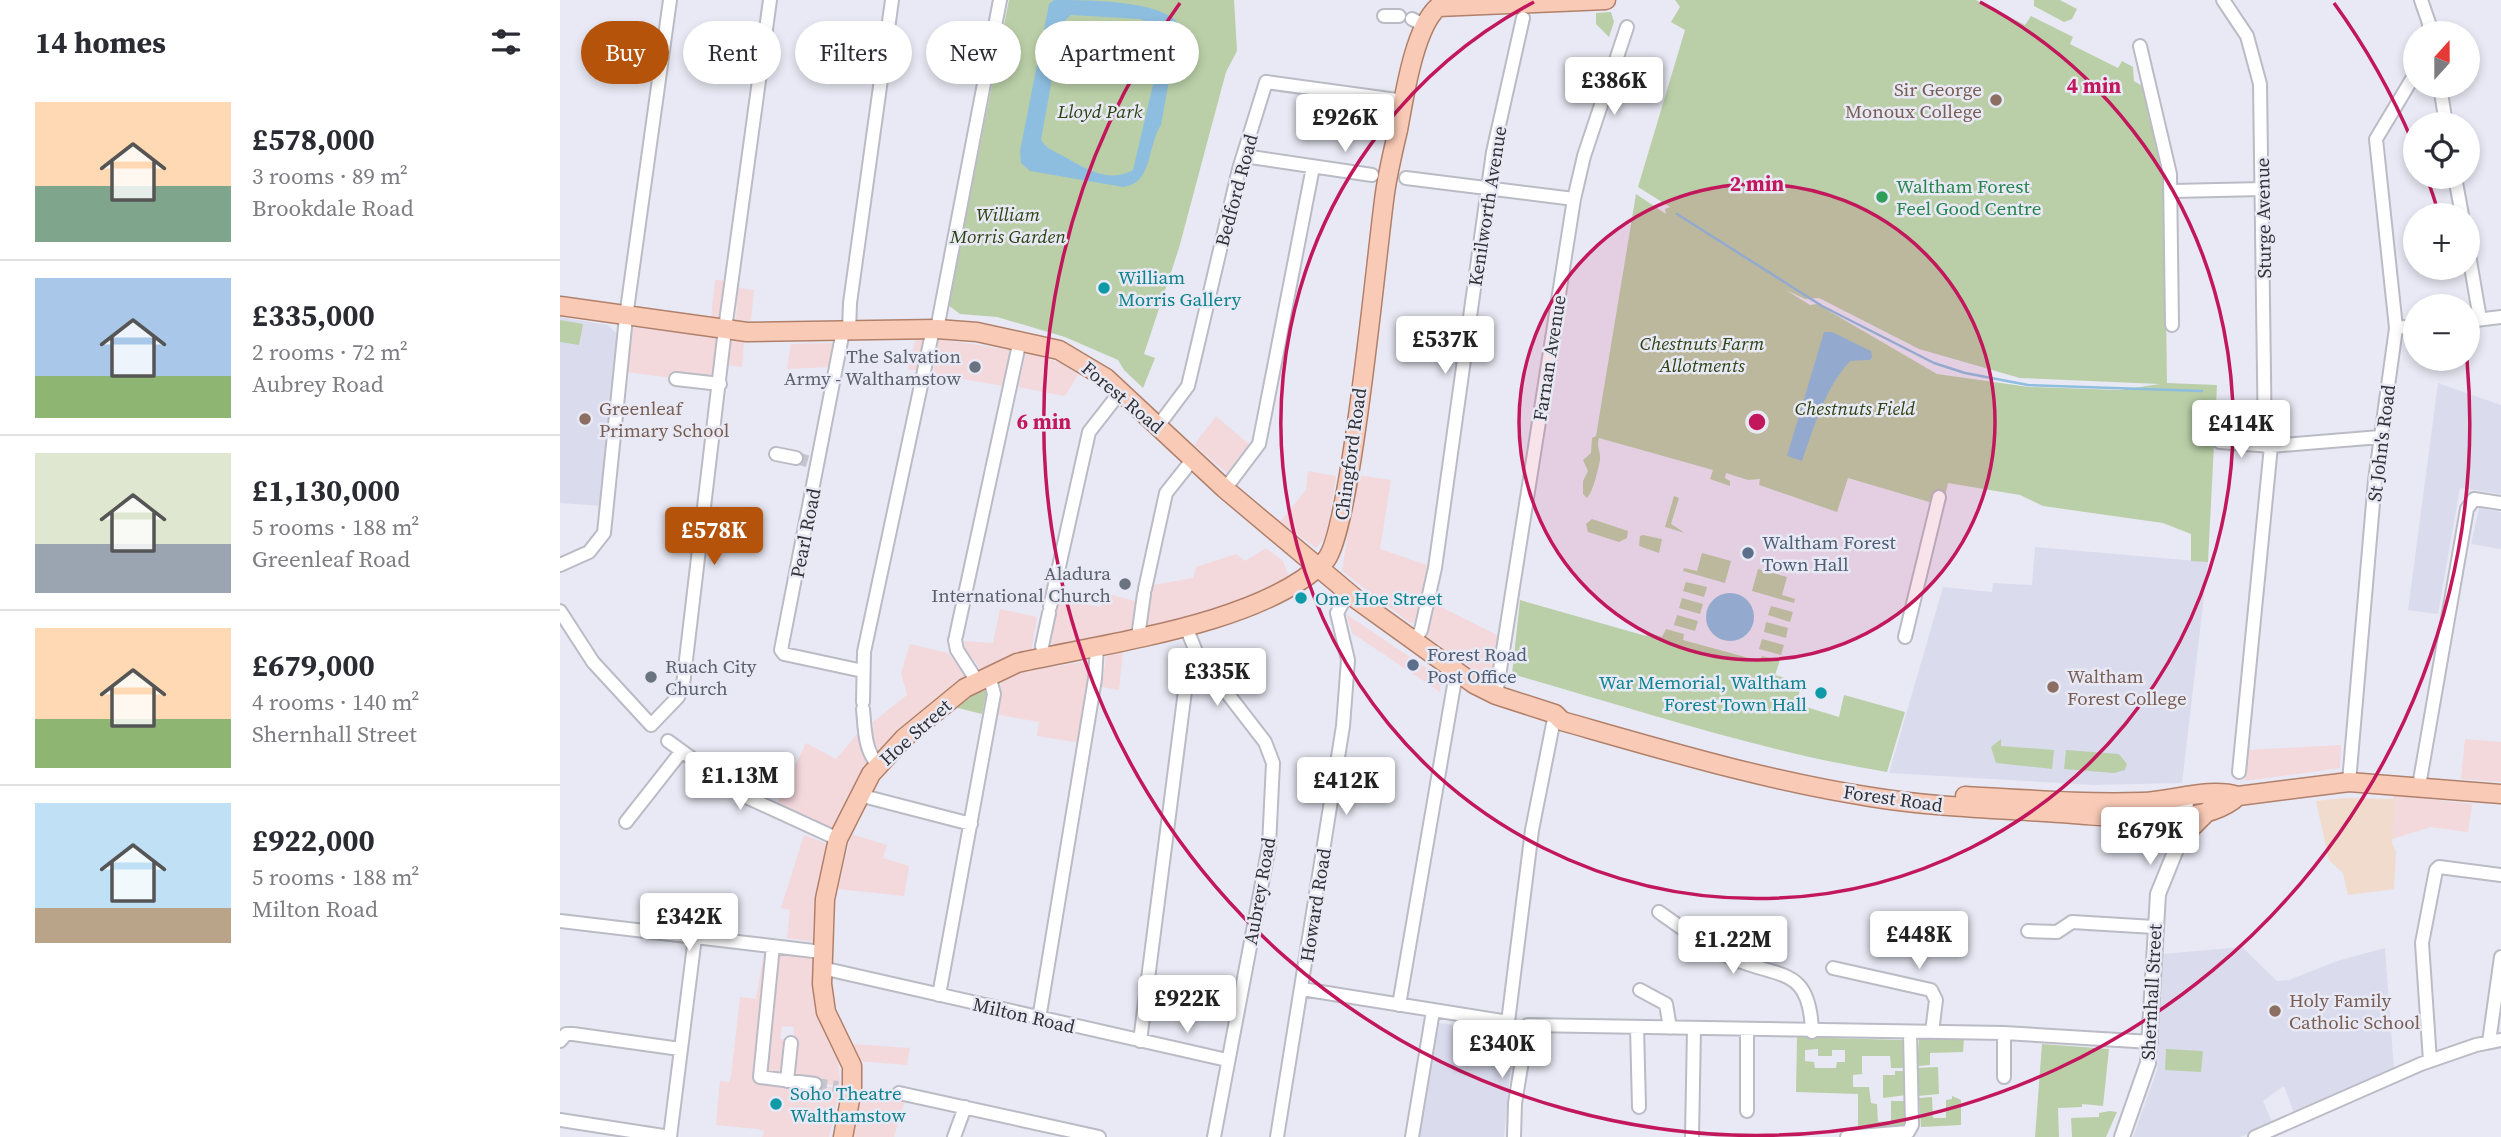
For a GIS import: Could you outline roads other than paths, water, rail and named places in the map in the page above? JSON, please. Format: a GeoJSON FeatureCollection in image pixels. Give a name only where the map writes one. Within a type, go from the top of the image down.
{"type":"FeatureCollection","features":[{"type":"Feature","properties":{"kind":"main road","name":"Chingford Road"},"geometry":{"type":"LineString","coordinates":[[1317,569],[1334,549],[1340,525],[1386,190],[1404,101],[1412,20],[1430,14],[1437,3],[1523,7],[1606,0]]}},
{"type":"Feature","properties":{"kind":"main road","name":"Forest Road"},"geometry":{"type":"LineString","coordinates":[[560,306],[725,330],[787,333],[935,329],[1020,340],[1069,354],[1121,391],[1193,460],[1228,486],[1345,597],[1496,695],[1555,714],[1562,721],[1746,771],[1870,797],[2014,812],[2148,819],[2181,812],[2209,810],[2229,804],[2238,796]]}},
{"type":"Feature","properties":{"kind":"main road","name":"Hoe Street"},"geometry":{"type":"LineString","coordinates":[[843,1137],[845,1088],[852,1066],[824,1005],[822,960],[825,899],[838,839],[859,795],[878,765],[904,738],[983,678],[1045,657],[1186,627],[1254,603],[1317,569]]}},
{"type":"Feature","properties":{"kind":"main road","name":"Forest Road"},"geometry":{"type":"LineString","coordinates":[[2181,812],[2225,792],[2238,796],[2349,782],[2501,794]]}},
{"type":"Feature","properties":{"kind":"street"},"geometry":{"type":"LineString","coordinates":[[560,565],[589,552],[604,533],[626,317],[670,0]]}},
{"type":"Feature","properties":{"kind":"street"},"geometry":{"type":"LineString","coordinates":[[560,611],[593,662],[651,725],[678,697],[683,685],[725,330],[771,0]]}},
{"type":"Feature","properties":{"kind":"street","name":"Pearl Road"},"geometry":{"type":"LineString","coordinates":[[863,671],[784,654],[782,650],[815,463],[846,331],[892,0]]}},
{"type":"Feature","properties":{"kind":"street"},"geometry":{"type":"LineString","coordinates":[[878,765],[871,757],[867,745],[863,705],[864,652],[935,329],[1000,0]]}},
{"type":"Feature","properties":{"kind":"street","name":"Sturge Avenue"},"geometry":{"type":"LineString","coordinates":[[2223,0],[2247,36],[2257,65],[2262,98],[2268,446],[2239,772]]}},
{"type":"Feature","properties":{"kind":"street"},"geometry":{"type":"LineString","coordinates":[[2421,0],[2428,21]]}},
{"type":"Feature","properties":{"kind":"street","name":"Kenilworth Avenue"},"geometry":{"type":"LineString","coordinates":[[1414,642],[1421,630],[1435,568],[1488,187],[1523,7]]}},
{"type":"Feature","properties":{"kind":"street"},"geometry":{"type":"LineString","coordinates":[[1384,16],[1412,20]]}},
{"type":"Feature","properties":{"kind":"street","name":"Farnan Avenue"},"geometry":{"type":"LineString","coordinates":[[1496,695],[1501,677],[1574,199],[1584,156],[1627,27]]}},
{"type":"Feature","properties":{"kind":"street"},"geometry":{"type":"LineString","coordinates":[[2140,46],[2172,191],[2172,325]]}},
{"type":"Feature","properties":{"kind":"street","name":"Bedford Road"},"geometry":{"type":"LineString","coordinates":[[1158,426],[1184,394],[1264,85],[1269,81],[1404,101]]}},
{"type":"Feature","properties":{"kind":"street","name":"St John's Road"},"geometry":{"type":"LineString","coordinates":[[2349,782],[2380,437],[2396,328],[2376,139],[2403,94]]}},
{"type":"Feature","properties":{"kind":"street"},"geometry":{"type":"LineString","coordinates":[[1244,156],[1372,175]]}},
{"type":"Feature","properties":{"kind":"street"},"geometry":{"type":"LineString","coordinates":[[1228,486],[1259,444],[1313,167]]}},
{"type":"Feature","properties":{"kind":"street"},"geometry":{"type":"LineString","coordinates":[[1406,178],[1574,199]]}},
{"type":"Feature","properties":{"kind":"street"},"geometry":{"type":"LineString","coordinates":[[2172,191],[2263,189]]}},
{"type":"Feature","properties":{"kind":"street"},"geometry":{"type":"LineString","coordinates":[[2480,319],[2501,317]]}},
{"type":"Feature","properties":{"kind":"street"},"geometry":{"type":"LineString","coordinates":[[2396,328],[2403,327]]}},
{"type":"Feature","properties":{"kind":"street"},"geometry":{"type":"LineString","coordinates":[[939,995],[994,694],[957,650],[956,638],[1020,340]]}},
{"type":"Feature","properties":{"kind":"street"},"geometry":{"type":"LineString","coordinates":[[676,379],[720,384]]}},
{"type":"Feature","properties":{"kind":"street"},"geometry":{"type":"LineString","coordinates":[[1045,657],[1042,646],[1089,432],[1121,391]]}},
{"type":"Feature","properties":{"kind":"street"},"geometry":{"type":"LineString","coordinates":[[2220,442],[2268,446],[2380,437]]}},
{"type":"Feature","properties":{"kind":"street"},"geometry":{"type":"LineString","coordinates":[[776,454],[796,458]]}},
{"type":"Feature","properties":{"kind":"street"},"geometry":{"type":"LineString","coordinates":[[1138,637],[1144,592],[1166,493],[1193,460]]}},
{"type":"Feature","properties":{"kind":"street"},"geometry":{"type":"LineString","coordinates":[[1905,637],[1939,497]]}},
{"type":"Feature","properties":{"kind":"street"},"geometry":{"type":"LineString","coordinates":[[2419,786],[2467,509],[2474,499],[2501,503]]}},
{"type":"Feature","properties":{"kind":"street","name":"Howard Road"},"geometry":{"type":"LineString","coordinates":[[1277,1137],[1344,717],[1348,660],[1337,613],[1345,597]]}},
{"type":"Feature","properties":{"kind":"street","name":"Aubrey Road"},"geometry":{"type":"LineString","coordinates":[[1186,627],[1197,654],[1265,742],[1273,763],[1269,846],[1214,1137]]}},
{"type":"Feature","properties":{"kind":"street"},"geometry":{"type":"LineString","coordinates":[[1039,1019],[1095,680],[1097,646]]}},
{"type":"Feature","properties":{"kind":"street"},"geometry":{"type":"LineString","coordinates":[[1140,1041],[1182,733],[1186,683],[1197,654]]}},
{"type":"Feature","properties":{"kind":"street"},"geometry":{"type":"LineString","coordinates":[[1399,1005],[1454,685],[1460,674]]}},
{"type":"Feature","properties":{"kind":"street"},"geometry":{"type":"LineString","coordinates":[[1302,989],[1508,1022],[1532,830],[1555,714]]}},
{"type":"Feature","properties":{"kind":"street"},"geometry":{"type":"LineString","coordinates":[[668,741],[742,795],[838,839]]}},
{"type":"Feature","properties":{"kind":"street"},"geometry":{"type":"LineString","coordinates":[[626,822],[681,752]]}},
{"type":"Feature","properties":{"kind":"street"},"geometry":{"type":"LineString","coordinates":[[859,795],[971,824]]}},
{"type":"Feature","properties":{"kind":"street","name":"Shernhall Street"},"geometry":{"type":"LineString","coordinates":[[2122,1137],[2141,1087],[2151,1042],[2154,927],[2158,894],[2177,847],[2181,812]]}},
{"type":"Feature","properties":{"kind":"street","name":"Shernhall Street"},"geometry":{"type":"LineString","coordinates":[[2177,847],[2173,839],[2181,812]]}},
{"type":"Feature","properties":{"kind":"street"},"geometry":{"type":"LineString","coordinates":[[2430,1062],[2422,943],[2436,870],[2439,867],[2501,874]]}},
{"type":"Feature","properties":{"kind":"street"},"geometry":{"type":"LineString","coordinates":[[1660,912],[1693,936],[1730,957],[1780,972],[1796,980],[1811,1006],[1812,1032]]}},
{"type":"Feature","properties":{"kind":"street","name":"Milton Road"},"geometry":{"type":"LineString","coordinates":[[560,921],[773,946],[939,995],[1227,1060]]}},
{"type":"Feature","properties":{"kind":"street"},"geometry":{"type":"LineString","coordinates":[[2028,931],[2057,932],[2071,922],[2154,927]]}},
{"type":"Feature","properties":{"kind":"street"},"geometry":{"type":"LineString","coordinates":[[560,1120],[670,1137],[695,937]]}},
{"type":"Feature","properties":{"kind":"street"},"geometry":{"type":"LineString","coordinates":[[773,946],[760,1077],[815,1084]]}},
{"type":"Feature","properties":{"kind":"street"},"geometry":{"type":"LineString","coordinates":[[2255,1137],[2430,1062],[2495,1041],[2501,957]]}},
{"type":"Feature","properties":{"kind":"street"},"geometry":{"type":"LineString","coordinates":[[1833,968],[1931,990],[1936,1000],[1932,1032]]}},
{"type":"Feature","properties":{"kind":"street"},"geometry":{"type":"LineString","coordinates":[[1640,990],[1666,1004],[1670,1028]]}},
{"type":"Feature","properties":{"kind":"street"},"geometry":{"type":"LineString","coordinates":[[1412,1137],[1433,1011]]}},
{"type":"Feature","properties":{"kind":"street"},"geometry":{"type":"LineString","coordinates":[[1514,1137],[1515,1103],[1528,1025],[1812,1032],[2004,1033],[2151,1042]]}},
{"type":"Feature","properties":{"kind":"street"},"geometry":{"type":"LineString","coordinates":[[1637,1027],[1639,1107]]}},
{"type":"Feature","properties":{"kind":"street"},"geometry":{"type":"LineString","coordinates":[[1692,1137],[1694,1028]]}},
{"type":"Feature","properties":{"kind":"street"},"geometry":{"type":"LineString","coordinates":[[1747,1030],[1747,1111]]}},
{"type":"Feature","properties":{"kind":"street"},"geometry":{"type":"LineString","coordinates":[[1847,1137],[1908,1132],[1912,1125],[1910,1032]]}},
{"type":"Feature","properties":{"kind":"street"},"geometry":{"type":"LineString","coordinates":[[2004,1033],[2004,1077]]}},
{"type":"Feature","properties":{"kind":"street"},"geometry":{"type":"LineString","coordinates":[[560,1041],[566,1034],[573,1034],[680,1049]]}},
{"type":"Feature","properties":{"kind":"street"},"geometry":{"type":"LineString","coordinates":[[787,1081],[791,1043]]}},
{"type":"Feature","properties":{"kind":"street"},"geometry":{"type":"LineString","coordinates":[[899,1093],[1099,1137]]}},
{"type":"Feature","properties":{"kind":"street"},"geometry":{"type":"LineString","coordinates":[[954,1137],[965,1107]]}},
{"type":"Feature","properties":{"kind":"water"},"geometry":{"type":"Polygon","coordinates":[[[1054,0],[1084,0],[1141,6],[1158,11],[1175,21],[1071,15],[1064,21],[1046,21],[1049,4],[1054,0]]]}},
{"type":"Feature","properties":{"kind":"water"},"geometry":{"type":"Polygon","coordinates":[[[1035,75],[1035,84],[1051,84],[1041,140],[1046,146],[1097,173],[1115,175],[1133,170],[1153,84],[1168,84],[1161,125],[1145,172],[1133,184],[1123,187],[1030,171],[1021,163],[1020,151],[1035,75]]]}},
{"type":"Feature","properties":{"kind":"water"},"geometry":{"type":"Polygon","coordinates":[[[1824,332],[1832,332],[1871,351],[1872,357],[1870,360],[1850,361],[1841,372],[1821,408],[1802,461],[1787,456],[1824,332]]]}},
{"type":"Feature","properties":{"kind":"water"},"geometry":{"type":"Polygon","coordinates":[[[1730,593],[1747,600],[1754,617],[1747,634],[1730,641],[1713,634],[1706,617],[1713,600],[1730,593]]]}},
{"type":"Feature","properties":{"kind":"waterway"},"geometry":{"type":"LineString","coordinates":[[1677,214],[1822,306],[1934,363],[1965,373],[2028,385],[2202,391]]}},
{"type":"Feature","properties":{"kind":"tunnel"},"geometry":{"type":"LineString","coordinates":[[796,458],[810,462]]}},
{"type":"Feature","properties":{"kind":"tunnel"},"geometry":{"type":"LineString","coordinates":[[815,1084],[838,1087]]}},
{"type":"Feature","properties":{"kind":"place","name":"Sir George Monoux College"},"geometry":{"type":"Point","coordinates":[1996,100]}},
{"type":"Feature","properties":{"kind":"place","name":"Waltham Forest Feel Good Centre"},"geometry":{"type":"Point","coordinates":[1882,197]}},
{"type":"Feature","properties":{"kind":"place","name":"William Morris Gallery"},"geometry":{"type":"Point","coordinates":[1104,288]}},
{"type":"Feature","properties":{"kind":"place","name":"The Salvation Army - Walthamstow"},"geometry":{"type":"Point","coordinates":[975,367]}},
{"type":"Feature","properties":{"kind":"place","name":"Greenleaf Primary School"},"geometry":{"type":"Point","coordinates":[585,419]}},
{"type":"Feature","properties":{"kind":"place","name":"Waltham Forest Town Hall"},"geometry":{"type":"Point","coordinates":[1748,553]}},
{"type":"Feature","properties":{"kind":"place","name":"Aladura International Church"},"geometry":{"type":"Point","coordinates":[1125,584]}},
{"type":"Feature","properties":{"kind":"place","name":"One Hoe Street"},"geometry":{"type":"Point","coordinates":[1301,598]}},
{"type":"Feature","properties":{"kind":"place","name":"Forest Road Post Office"},"geometry":{"type":"Point","coordinates":[1413,665]}},
{"type":"Feature","properties":{"kind":"place","name":"Ruach City Church"},"geometry":{"type":"Point","coordinates":[651,677]}},
{"type":"Feature","properties":{"kind":"place","name":"Waltham Forest College"},"geometry":{"type":"Point","coordinates":[2053,687]}},
{"type":"Feature","properties":{"kind":"place","name":"War Memorial, Waltham Forest Town Hall"},"geometry":{"type":"Point","coordinates":[1821,693]}},
{"type":"Feature","properties":{"kind":"place","name":"Holy Family Catholic School"},"geometry":{"type":"Point","coordinates":[2275,1011]}},
{"type":"Feature","properties":{"kind":"place","name":"Soho Theatre Walthamstow"},"geometry":{"type":"Point","coordinates":[776,1104]}},
{"type":"Feature","properties":{"kind":"park label","name":"Lloyd Park"},"geometry":{"type":"Point","coordinates":[1100,111]}},
{"type":"Feature","properties":{"kind":"park label","name":"William Morris Garden"},"geometry":{"type":"Point","coordinates":[1008,225]}},
{"type":"Feature","properties":{"kind":"park label","name":"Chestnuts Farm Allotments"},"geometry":{"type":"Point","coordinates":[1702,354]}},
{"type":"Feature","properties":{"kind":"park label","name":"Chestnuts Field"},"geometry":{"type":"Point","coordinates":[1855,408]}}]}
